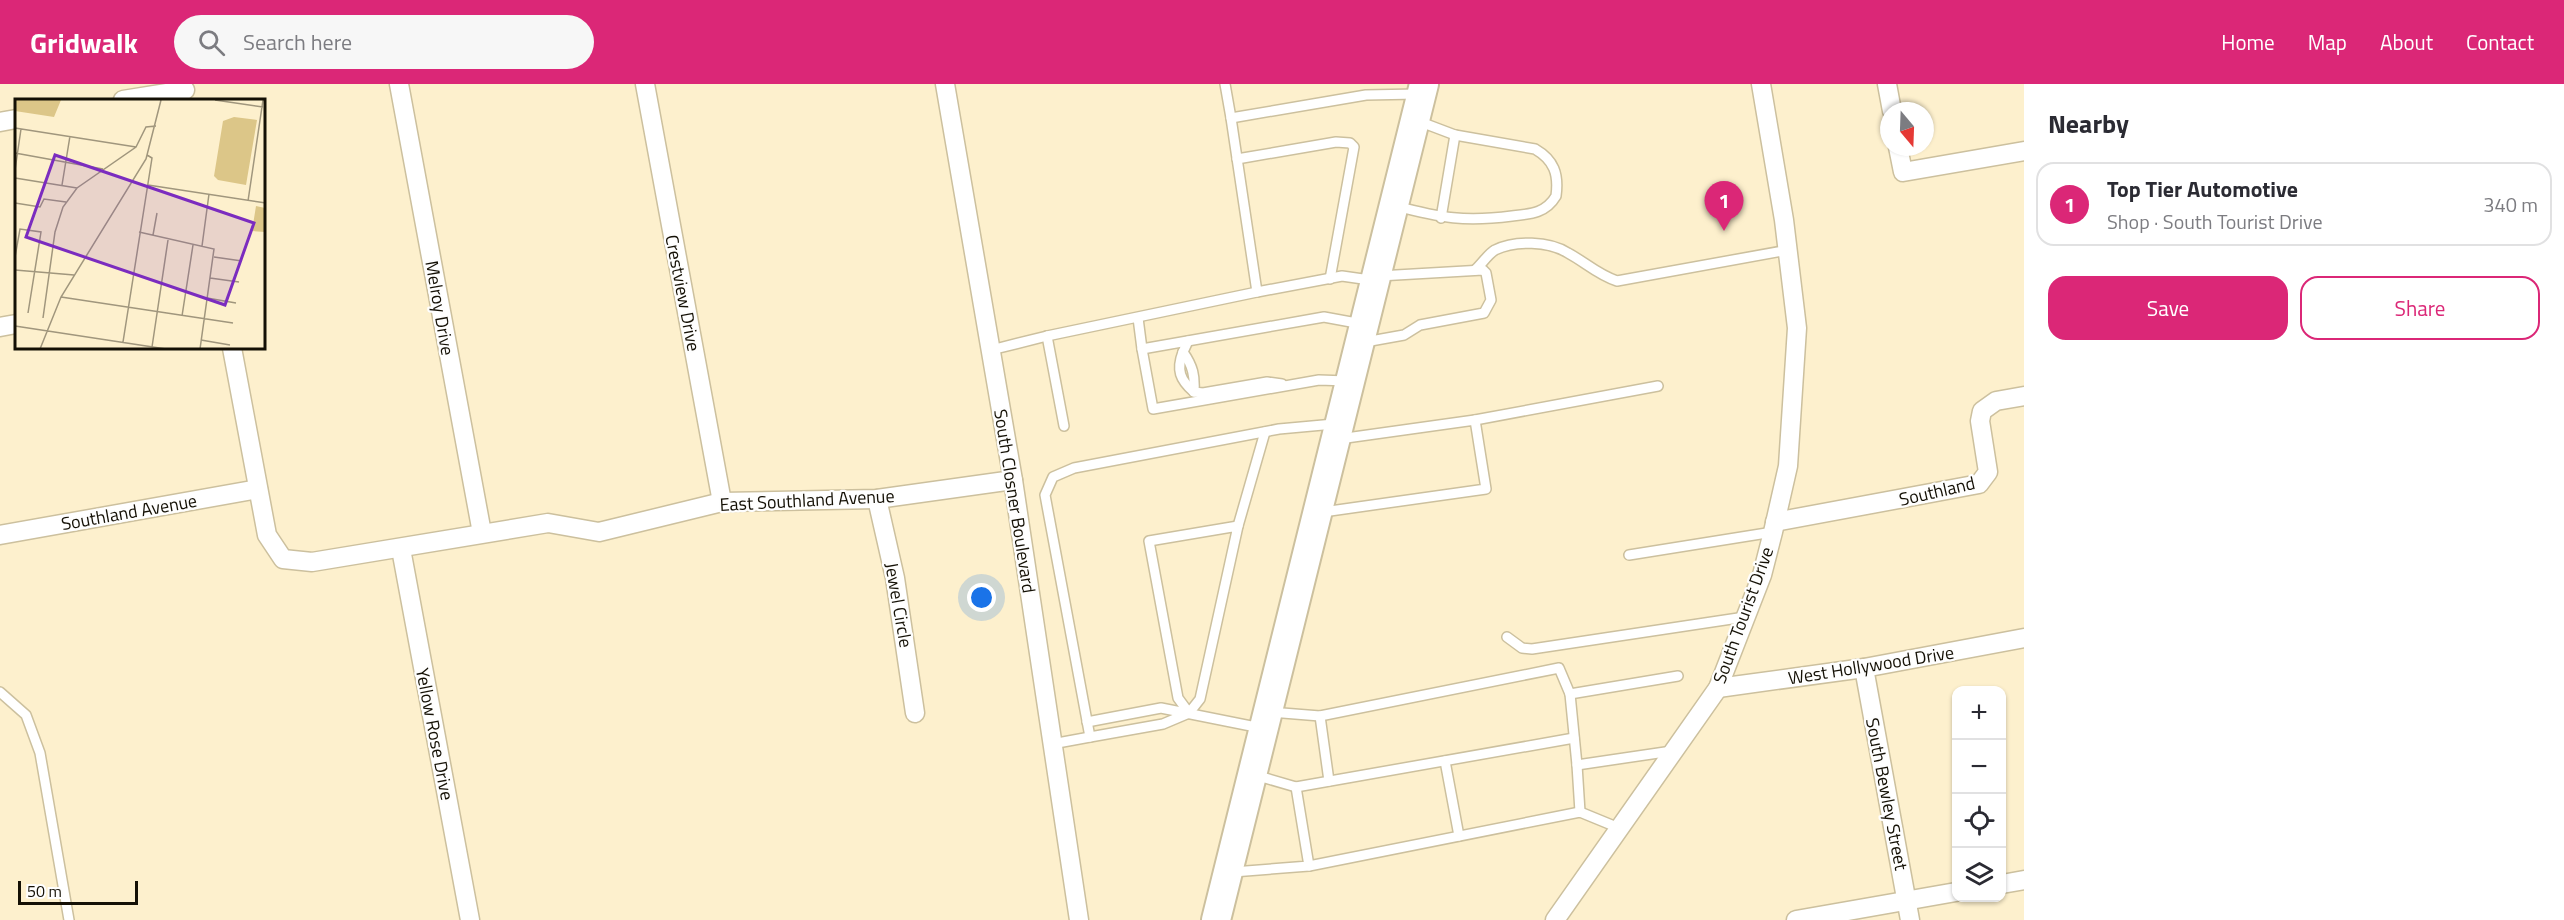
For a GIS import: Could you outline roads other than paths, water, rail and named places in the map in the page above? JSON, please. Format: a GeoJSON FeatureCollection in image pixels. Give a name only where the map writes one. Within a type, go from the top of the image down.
{"type":"FeatureCollection","features":[{"type":"Feature","properties":{"kind":"main road"},"geometry":{"type":"LineString","coordinates":[[1216,920],[1421,99]]}},
{"type":"Feature","properties":{"kind":"street","name":"Melroy Drive"},"geometry":{"type":"LineString","coordinates":[[399,84],[482,533]]}},
{"type":"Feature","properties":{"kind":"street","name":"Crestview Drive"},"geometry":{"type":"LineString","coordinates":[[645,84],[722,502]]}},
{"type":"Feature","properties":{"kind":"street","name":"South Closner Boulevard"},"geometry":{"type":"LineString","coordinates":[[945,84],[1013,480],[1078,920]]}},
{"type":"Feature","properties":{"kind":"street","name":"South Tourist Drive"},"geometry":{"type":"LineString","coordinates":[[1555,920],[1718,688],[1762,575],[1774,527],[1788,466],[1797,328],[1788,250],[1761,84]]}},
{"type":"Feature","properties":{"kind":"street"},"geometry":{"type":"LineString","coordinates":[[1887,84],[1890,102]]}},
{"type":"Feature","properties":{"kind":"street"},"geometry":{"type":"LineString","coordinates":[[131,99],[185,92]]}},
{"type":"Feature","properties":{"kind":"street"},"geometry":{"type":"LineString","coordinates":[[0,122],[15,119]]}},
{"type":"Feature","properties":{"kind":"street"},"geometry":{"type":"LineString","coordinates":[[1900,156],[1903,172],[2024,151]]}},
{"type":"Feature","properties":{"kind":"street"},"geometry":{"type":"LineString","coordinates":[[0,327],[15,324]]}},
{"type":"Feature","properties":{"kind":"street"},"geometry":{"type":"LineString","coordinates":[[232,350],[258,489]]}},
{"type":"Feature","properties":{"kind":"street","name":"Southland"},"geometry":{"type":"LineString","coordinates":[[1774,527],[1979,484],[1988,472],[1980,421],[1982,411],[1996,401],[2024,396]]}},
{"type":"Feature","properties":{"kind":"street","name":"East Southland Avenue"},"geometry":{"type":"LineString","coordinates":[[258,489],[267,535],[283,559],[312,562],[548,523],[599,532],[722,502],[877,499],[1013,480]]}},
{"type":"Feature","properties":{"kind":"street","name":"Southland Avenue"},"geometry":{"type":"LineString","coordinates":[[0,535],[258,489]]}},
{"type":"Feature","properties":{"kind":"street","name":"Jewel Circle"},"geometry":{"type":"LineString","coordinates":[[877,499],[895,578],[915,713]]}},
{"type":"Feature","properties":{"kind":"street","name":"Yellow Rose Drive"},"geometry":{"type":"LineString","coordinates":[[401,549],[470,920]]}},
{"type":"Feature","properties":{"kind":"street","name":"West Hollywood Drive"},"geometry":{"type":"LineString","coordinates":[[1718,688],[1864,668],[2024,638]]}},
{"type":"Feature","properties":{"kind":"street","name":"South Bewley Street"},"geometry":{"type":"LineString","coordinates":[[1864,668],[1910,920]]}},
{"type":"Feature","properties":{"kind":"street"},"geometry":{"type":"LineString","coordinates":[[2006,883],[2024,880]]}},
{"type":"Feature","properties":{"kind":"street"},"geometry":{"type":"LineString","coordinates":[[1796,920],[1952,893]]}},
{"type":"Feature","properties":{"kind":"lane"},"geometry":{"type":"LineString","coordinates":[[1225,84],[1257,292]]}},
{"type":"Feature","properties":{"kind":"lane"},"geometry":{"type":"LineString","coordinates":[[1231,118],[1366,95],[1421,99],[1455,135],[1535,149],[1546,156],[1557,176],[1556,196],[1542,211],[1532,213],[1479,220],[1441,218],[1394,206]]}},
{"type":"Feature","properties":{"kind":"lane"},"geometry":{"type":"LineString","coordinates":[[1441,218],[1455,135]]}},
{"type":"Feature","properties":{"kind":"lane"},"geometry":{"type":"LineString","coordinates":[[1237,159],[1336,142],[1350,143],[1354,147],[1330,279]]}},
{"type":"Feature","properties":{"kind":"lane"},"geometry":{"type":"LineString","coordinates":[[1475,270],[1494,250],[1519,245],[1541,244],[1555,247],[1568,252],[1602,277],[1617,281],[1788,250]]}},
{"type":"Feature","properties":{"kind":"lane"},"geometry":{"type":"LineString","coordinates":[[991,350],[1047,336],[1342,276],[1376,279],[1483,270],[1486,273],[1491,300],[1484,313],[1420,325],[1404,335],[1362,334],[1324,317],[1142,349]]}},
{"type":"Feature","properties":{"kind":"lane"},"geometry":{"type":"LineString","coordinates":[[1138,318],[1153,409],[1318,380],[1350,381]]}},
{"type":"Feature","properties":{"kind":"lane"},"geometry":{"type":"LineString","coordinates":[[1047,336],[1064,426]]}},
{"type":"Feature","properties":{"kind":"lane"},"geometry":{"type":"LineString","coordinates":[[1188,341],[1183,352],[1191,363],[1195,376],[1194,392],[1203,393],[1268,382],[1290,385]]}},
{"type":"Feature","properties":{"kind":"lane"},"geometry":{"type":"LineString","coordinates":[[1090,737],[1045,495],[1053,477],[1074,468],[1265,432],[1338,432],[1475,420],[1658,386]]}},
{"type":"Feature","properties":{"kind":"lane"},"geometry":{"type":"LineString","coordinates":[[1317,513],[1486,489],[1475,420]]}},
{"type":"Feature","properties":{"kind":"lane"},"geometry":{"type":"LineString","coordinates":[[1053,744],[1163,724],[1189,713],[1200,699],[1238,526],[1265,432]]}},
{"type":"Feature","properties":{"kind":"lane"},"geometry":{"type":"LineString","coordinates":[[1189,713],[1178,698],[1149,541],[1238,526]]}},
{"type":"Feature","properties":{"kind":"lane"},"geometry":{"type":"LineString","coordinates":[[1629,555],[1774,527]]}},
{"type":"Feature","properties":{"kind":"lane"},"geometry":{"type":"LineString","coordinates":[[1507,637],[1522,648],[1532,649],[1745,617]]}},
{"type":"Feature","properties":{"kind":"lane"},"geometry":{"type":"LineString","coordinates":[[1088,722],[1161,708],[1265,720],[1320,716],[1559,668],[1570,693],[1580,812]]}},
{"type":"Feature","properties":{"kind":"lane"},"geometry":{"type":"LineString","coordinates":[[1570,693],[1678,676]]}},
{"type":"Feature","properties":{"kind":"lane"},"geometry":{"type":"LineString","coordinates":[[0,692],[26,715],[40,753],[69,920]]}},
{"type":"Feature","properties":{"kind":"lane"},"geometry":{"type":"LineString","coordinates":[[1320,716],[1329,781]]}},
{"type":"Feature","properties":{"kind":"lane"},"geometry":{"type":"LineString","coordinates":[[1252,774],[1296,787],[1574,738]]}},
{"type":"Feature","properties":{"kind":"lane"},"geometry":{"type":"LineString","coordinates":[[1576,765],[1673,751]]}},
{"type":"Feature","properties":{"kind":"lane"},"geometry":{"type":"LineString","coordinates":[[1445,761],[1459,836]]}},
{"type":"Feature","properties":{"kind":"lane"},"geometry":{"type":"LineString","coordinates":[[1296,787],[1309,866]]}},
{"type":"Feature","properties":{"kind":"lane"},"geometry":{"type":"LineString","coordinates":[[1228,872],[1309,866],[1580,812],[1620,828]]}},
{"type":"Feature","properties":{"kind":"place","name":"Top Tier Automotive"},"geometry":{"type":"Point","coordinates":[1724,231]}}]}
